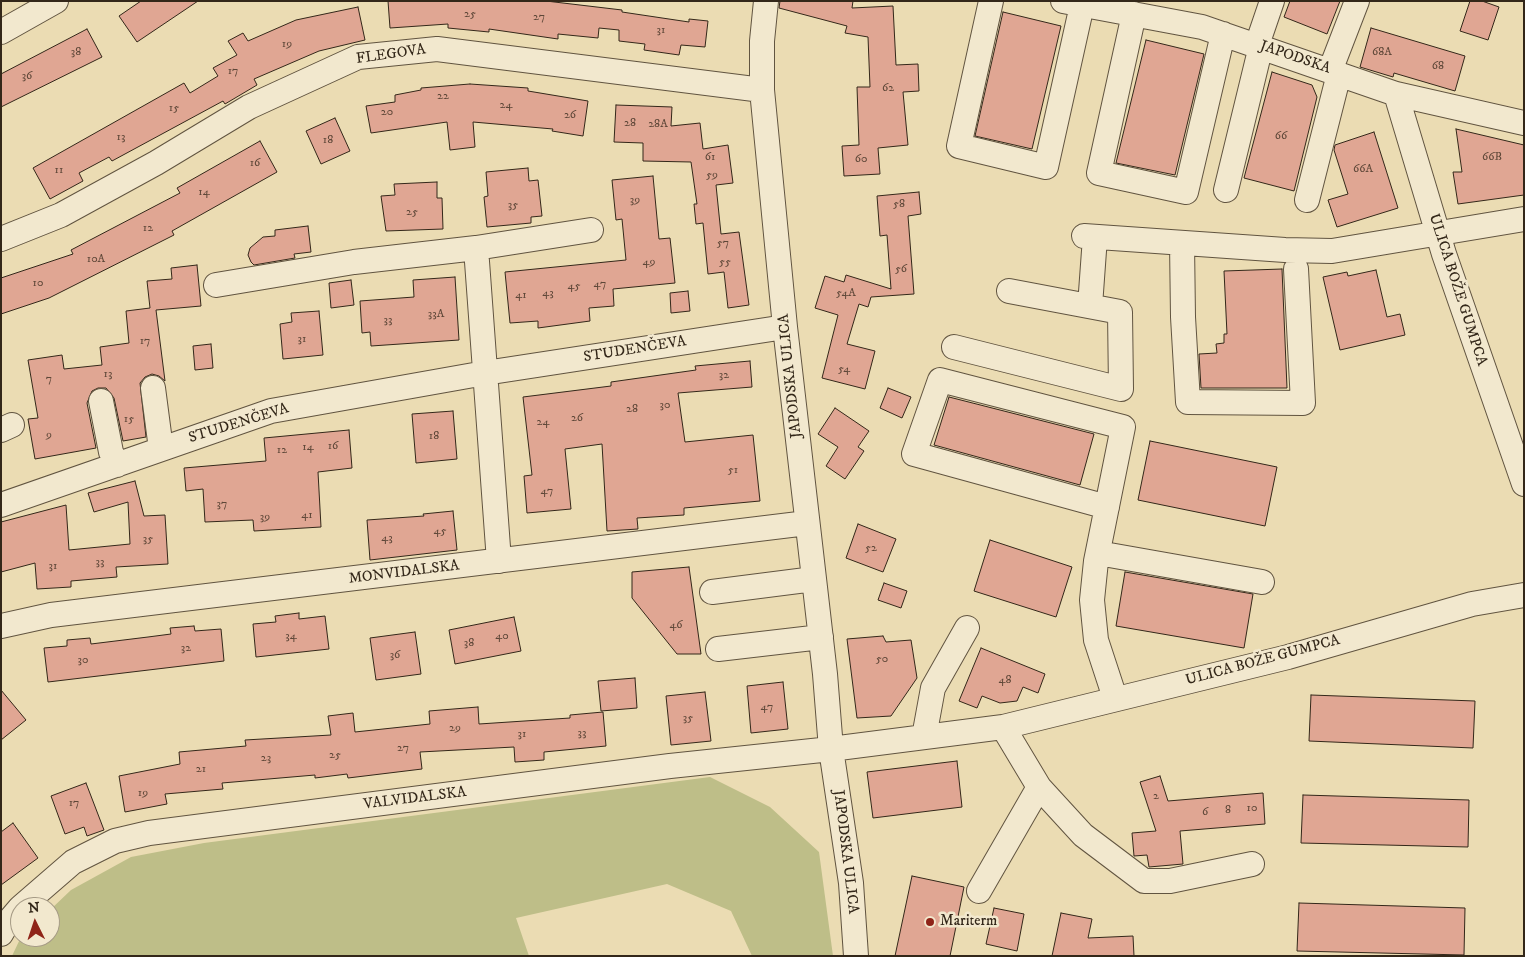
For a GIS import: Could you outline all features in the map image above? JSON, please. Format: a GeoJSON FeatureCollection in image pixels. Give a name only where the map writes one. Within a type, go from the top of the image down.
{"type":"FeatureCollection","features":[{"type":"Feature","properties":{"kind":"street"},"geometry":{"type":"LineString","coordinates":[[1,32],[56,1]]}},
{"type":"Feature","properties":{"kind":"street","name":"JAPODSKA ULICA"},"geometry":{"type":"LineString","coordinates":[[766,1],[762,41],[762,90],[785,327],[832,749],[852,883],[856,956]]}},
{"type":"Feature","properties":{"kind":"street"},"geometry":{"type":"LineString","coordinates":[[991,1],[959,146],[1046,166],[1073,3]]}},
{"type":"Feature","properties":{"kind":"street"},"geometry":{"type":"LineString","coordinates":[[1226,190],[1259,46],[1272,1]]}},
{"type":"Feature","properties":{"kind":"street"},"geometry":{"type":"LineString","coordinates":[[1307,200],[1334,72],[1357,1]]}},
{"type":"Feature","properties":{"kind":"street","name":"JAPODSKA"},"geometry":{"type":"LineString","coordinates":[[1073,3],[1202,27],[1396,94],[1524,123]]}},
{"type":"Feature","properties":{"kind":"street"},"geometry":{"type":"LineString","coordinates":[[1134,14],[1099,174],[1186,192],[1223,34]]}},
{"type":"Feature","properties":{"kind":"street","name":"FLEGOVA"},"geometry":{"type":"LineString","coordinates":[[1,239],[61,216],[156,163],[249,107],[358,58],[437,49],[762,90]]}},
{"type":"Feature","properties":{"kind":"street","name":"ULICA BOŽE GUMPCA"},"geometry":{"type":"LineString","coordinates":[[1396,94],[1438,233],[1524,484]]}},
{"type":"Feature","properties":{"kind":"street"},"geometry":{"type":"LineString","coordinates":[[1090,306],[1090,236],[1332,251],[1524,219]]}},
{"type":"Feature","properties":{"kind":"street"},"geometry":{"type":"LineString","coordinates":[[216,284],[354,262],[476,248],[591,230]]}},
{"type":"Feature","properties":{"kind":"street"},"geometry":{"type":"LineString","coordinates":[[1182,242],[1183,317],[1188,402],[1303,403],[1296,269]]}},
{"type":"Feature","properties":{"kind":"street"},"geometry":{"type":"LineString","coordinates":[[476,248],[499,561]]}},
{"type":"Feature","properties":{"kind":"street"},"geometry":{"type":"LineString","coordinates":[[954,347],[1121,389],[1120,312],[1009,291]]}},
{"type":"Feature","properties":{"kind":"street","name":"STUDENČEVA"},"geometry":{"type":"LineString","coordinates":[[1,505],[271,410],[485,373],[785,327]]}},
{"type":"Feature","properties":{"kind":"street"},"geometry":{"type":"LineString","coordinates":[[1107,507],[914,454],[940,380],[1122,427],[1107,507],[1098,553],[1092,600],[1096,640],[1115,698]]}},
{"type":"Feature","properties":{"kind":"street"},"geometry":{"type":"LineString","coordinates":[[153,388],[161,449]]}},
{"type":"Feature","properties":{"kind":"street"},"geometry":{"type":"LineString","coordinates":[[101,401],[111,452],[117,465]]}},
{"type":"Feature","properties":{"kind":"street","name":"MONVIDALSKA"},"geometry":{"type":"LineString","coordinates":[[1,626],[61,614],[807,524]]}},
{"type":"Feature","properties":{"kind":"street"},"geometry":{"type":"LineString","coordinates":[[1098,553],[1262,582]]}},
{"type":"Feature","properties":{"kind":"street"},"geometry":{"type":"LineString","coordinates":[[712,592],[814,579]]}},
{"type":"Feature","properties":{"kind":"street","name":"ULICA BOŽE GUMPCA"},"geometry":{"type":"LineString","coordinates":[[1003,727],[1288,657],[1472,604],[1524,595]]}},
{"type":"Feature","properties":{"kind":"street"},"geometry":{"type":"LineString","coordinates":[[924,737],[933,688],[967,628]]}},
{"type":"Feature","properties":{"kind":"street"},"geometry":{"type":"LineString","coordinates":[[718,649],[821,637]]}},
{"type":"Feature","properties":{"kind":"street"},"geometry":{"type":"LineString","coordinates":[[832,749],[1003,727],[1039,787],[1083,835],[1144,881],[1170,880],[1252,864]]}},
{"type":"Feature","properties":{"kind":"street","name":"VALVIDALSKA"},"geometry":{"type":"LineString","coordinates":[[33,897],[73,862],[115,841],[149,833],[670,766],[832,749]]}},
{"type":"Feature","properties":{"kind":"street"},"geometry":{"type":"LineString","coordinates":[[979,891],[1039,787]]}},
{"type":"Feature","properties":{"kind":"street","name":"VALVIDALSKA"},"geometry":{"type":"LineString","coordinates":[[1,934],[10,920]]}},
{"type":"Feature","properties":{"kind":"green space"},"geometry":{"type":"Polygon","coordinates":[[[710,777],[770,807],[819,852],[833,956],[752,956],[731,911],[667,884],[516,918],[529,956],[12,956],[16,947],[60,947],[60,900],[71,890],[131,857],[204,843],[710,777]]]}},
{"type":"Feature","properties":{"kind":"building"},"geometry":{"type":"Polygon","coordinates":[[[141,1],[198,1],[137,42],[119,16],[141,1]]]}},
{"type":"Feature","properties":{"kind":"building"},"geometry":{"type":"Polygon","coordinates":[[[388,1],[546,1],[622,10],[622,12],[689,22],[689,19],[708,21],[705,47],[681,45],[679,55],[644,50],[645,44],[619,41],[619,30],[599,28],[598,38],[558,34],[558,39],[489,29],[489,32],[448,28],[448,24],[390,28],[388,1]]]}},
{"type":"Feature","properties":{"kind":"building"},"geometry":{"type":"Polygon","coordinates":[[[780,1],[853,1],[852,8],[893,6],[896,65],[918,64],[919,91],[903,92],[908,145],[878,148],[880,174],[844,176],[842,146],[859,145],[857,87],[870,87],[868,37],[845,33],[847,26],[779,8],[780,1]]]}},
{"type":"Feature","properties":{"kind":"building"},"geometry":{"type":"Polygon","coordinates":[[[1290,1],[1340,1],[1327,34],[1284,17],[1290,1]]]}},
{"type":"Feature","properties":{"kind":"building"},"geometry":{"type":"Polygon","coordinates":[[[1470,1],[1482,1],[1499,7],[1488,40],[1460,31],[1470,1]]]}},
{"type":"Feature","properties":{"kind":"building"},"geometry":{"type":"Polygon","coordinates":[[[358,7],[365,40],[319,51],[254,79],[257,85],[225,104],[223,101],[112,161],[109,157],[79,173],[83,181],[50,199],[33,168],[184,83],[190,93],[218,76],[213,68],[237,55],[228,41],[243,33],[248,41],[296,20],[358,7]]]}},
{"type":"Feature","properties":{"kind":"building"},"geometry":{"type":"Polygon","coordinates":[[[1003,12],[1061,26],[1032,149],[975,136],[1003,12]]]}},
{"type":"Feature","properties":{"kind":"building"},"geometry":{"type":"Polygon","coordinates":[[[1371,28],[1465,56],[1455,91],[1394,73],[1393,77],[1360,67],[1371,28]]]}},
{"type":"Feature","properties":{"kind":"building"},"geometry":{"type":"Polygon","coordinates":[[[87,29],[102,57],[1,107],[1,74],[87,29]]]}},
{"type":"Feature","properties":{"kind":"building"},"geometry":{"type":"Polygon","coordinates":[[[1146,40],[1204,54],[1175,175],[1116,163],[1146,40]]]}},
{"type":"Feature","properties":{"kind":"building"},"geometry":{"type":"Polygon","coordinates":[[[1272,72],[1312,85],[1317,97],[1294,191],[1244,178],[1272,72]]]}},
{"type":"Feature","properties":{"kind":"building"},"geometry":{"type":"Polygon","coordinates":[[[470,84],[528,88],[528,91],[588,101],[583,136],[552,131],[553,129],[473,122],[475,147],[450,150],[447,122],[371,133],[366,106],[395,102],[395,95],[421,90],[421,88],[470,84]]]}},
{"type":"Feature","properties":{"kind":"building"},"geometry":{"type":"Polygon","coordinates":[[[616,105],[672,107],[671,126],[700,123],[703,149],[728,145],[733,183],[716,185],[721,234],[739,232],[749,305],[728,308],[724,272],[708,274],[703,223],[696,224],[694,204],[697,204],[691,162],[643,161],[643,143],[614,142],[616,105]]]}},
{"type":"Feature","properties":{"kind":"building"},"geometry":{"type":"Polygon","coordinates":[[[335,118],[350,151],[321,164],[306,131],[335,118]]]}},
{"type":"Feature","properties":{"kind":"building"},"geometry":{"type":"Polygon","coordinates":[[[1456,129],[1524,145],[1524,195],[1458,204],[1453,172],[1462,172],[1456,129]]]}},
{"type":"Feature","properties":{"kind":"building"},"geometry":{"type":"Polygon","coordinates":[[[1374,132],[1398,208],[1337,227],[1328,200],[1348,194],[1334,150],[1335,145],[1374,132]]]}},
{"type":"Feature","properties":{"kind":"building"},"geometry":{"type":"Polygon","coordinates":[[[260,141],[277,172],[172,231],[174,235],[49,298],[1,314],[1,278],[73,254],[71,250],[180,193],[177,188],[260,141]]]}},
{"type":"Feature","properties":{"kind":"building"},"geometry":{"type":"Polygon","coordinates":[[[528,168],[529,181],[538,180],[542,216],[531,217],[531,223],[487,227],[484,197],[488,196],[486,172],[528,168]]]}},
{"type":"Feature","properties":{"kind":"building"},"geometry":{"type":"Polygon","coordinates":[[[653,176],[659,239],[670,238],[675,283],[613,289],[614,306],[589,308],[590,321],[538,328],[538,321],[510,323],[505,272],[626,260],[622,219],[616,220],[612,180],[653,176]]]}},
{"type":"Feature","properties":{"kind":"building"},"geometry":{"type":"Polygon","coordinates":[[[437,182],[437,198],[442,198],[443,229],[386,231],[381,196],[395,195],[394,184],[437,182]]]}},
{"type":"Feature","properties":{"kind":"building"},"geometry":{"type":"Polygon","coordinates":[[[919,192],[921,214],[908,216],[914,294],[871,297],[868,307],[859,304],[847,344],[875,351],[865,389],[822,378],[838,315],[815,308],[825,276],[844,282],[846,275],[891,289],[887,235],[880,236],[877,196],[919,192]]]}},
{"type":"Feature","properties":{"kind":"building"},"geometry":{"type":"Polygon","coordinates":[[[308,226],[311,252],[294,254],[295,258],[254,265],[251,262],[248,255],[250,248],[263,237],[275,236],[275,230],[308,226]]]}},
{"type":"Feature","properties":{"kind":"building"},"geometry":{"type":"Polygon","coordinates":[[[197,265],[201,306],[156,310],[165,381],[159,376],[152,374],[145,377],[140,383],[146,437],[123,441],[114,398],[106,388],[98,388],[92,391],[87,403],[96,448],[35,459],[28,419],[38,418],[28,360],[62,355],[64,369],[102,365],[100,347],[129,343],[126,311],[150,308],[147,281],[172,279],[171,268],[197,265]]]}},
{"type":"Feature","properties":{"kind":"building"},"geometry":{"type":"Polygon","coordinates":[[[1282,269],[1287,388],[1201,388],[1199,354],[1217,353],[1216,344],[1224,343],[1224,334],[1227,334],[1224,271],[1282,269]]]}},
{"type":"Feature","properties":{"kind":"building"},"geometry":{"type":"Polygon","coordinates":[[[1376,270],[1387,317],[1400,314],[1405,335],[1340,350],[1323,277],[1347,272],[1348,276],[1376,270]]]}},
{"type":"Feature","properties":{"kind":"building"},"geometry":{"type":"Polygon","coordinates":[[[455,277],[459,340],[371,346],[370,332],[362,333],[360,301],[414,297],[413,280],[455,277]]]}},
{"type":"Feature","properties":{"kind":"building"},"geometry":{"type":"Polygon","coordinates":[[[351,280],[354,305],[331,308],[329,283],[351,280]]]}},
{"type":"Feature","properties":{"kind":"building"},"geometry":{"type":"Polygon","coordinates":[[[688,291],[690,311],[671,313],[670,293],[688,291]]]}},
{"type":"Feature","properties":{"kind":"building"},"geometry":{"type":"Polygon","coordinates":[[[319,311],[323,355],[283,359],[280,324],[292,322],[291,313],[319,311]]]}},
{"type":"Feature","properties":{"kind":"building"},"geometry":{"type":"Polygon","coordinates":[[[211,344],[213,368],[195,370],[193,346],[211,344]]]}},
{"type":"Feature","properties":{"kind":"building"},"geometry":{"type":"Polygon","coordinates":[[[750,361],[752,387],[678,393],[685,442],[753,435],[760,501],[684,508],[684,515],[637,518],[638,529],[607,531],[602,444],[565,449],[571,509],[527,513],[524,476],[532,475],[523,397],[611,386],[611,382],[696,370],[695,366],[750,361]]]}},
{"type":"Feature","properties":{"kind":"building"},"geometry":{"type":"Polygon","coordinates":[[[888,388],[911,397],[902,418],[880,408],[888,388]]]}},
{"type":"Feature","properties":{"kind":"building"},"geometry":{"type":"Polygon","coordinates":[[[949,397],[1094,434],[1080,485],[934,445],[949,397]]]}},
{"type":"Feature","properties":{"kind":"building"},"geometry":{"type":"Polygon","coordinates":[[[835,408],[869,431],[858,447],[864,451],[845,479],[826,466],[838,447],[818,434],[835,408]]]}},
{"type":"Feature","properties":{"kind":"building"},"geometry":{"type":"Polygon","coordinates":[[[453,411],[457,459],[416,463],[412,414],[453,411]]]}},
{"type":"Feature","properties":{"kind":"building"},"geometry":{"type":"Polygon","coordinates":[[[349,430],[352,468],[318,472],[321,527],[254,531],[253,520],[205,522],[203,489],[186,491],[184,468],[266,461],[264,438],[349,430]]]}},
{"type":"Feature","properties":{"kind":"building"},"geometry":{"type":"Polygon","coordinates":[[[1150,441],[1277,467],[1265,526],[1138,500],[1150,441]]]}},
{"type":"Feature","properties":{"kind":"building"},"geometry":{"type":"Polygon","coordinates":[[[135,481],[144,516],[165,515],[168,564],[116,567],[117,577],[71,581],[71,587],[37,589],[35,563],[1,572],[1,522],[66,505],[69,550],[130,544],[128,502],[94,512],[88,493],[135,481]]]}},
{"type":"Feature","properties":{"kind":"building"},"geometry":{"type":"Polygon","coordinates":[[[453,511],[457,550],[370,560],[367,520],[424,516],[423,514],[453,511]]]}},
{"type":"Feature","properties":{"kind":"building"},"geometry":{"type":"Polygon","coordinates":[[[858,524],[896,539],[883,572],[846,558],[858,524]]]}},
{"type":"Feature","properties":{"kind":"building"},"geometry":{"type":"Polygon","coordinates":[[[990,540],[1072,567],[1056,617],[974,591],[990,540]]]}},
{"type":"Feature","properties":{"kind":"building"},"geometry":{"type":"Polygon","coordinates":[[[689,567],[701,654],[677,654],[632,598],[632,572],[689,567]]]}},
{"type":"Feature","properties":{"kind":"building"},"geometry":{"type":"Polygon","coordinates":[[[1125,572],[1253,594],[1244,648],[1116,626],[1125,572]]]}},
{"type":"Feature","properties":{"kind":"building"},"geometry":{"type":"Polygon","coordinates":[[[884,583],[907,591],[901,608],[878,600],[884,583]]]}},
{"type":"Feature","properties":{"kind":"building"},"geometry":{"type":"Polygon","coordinates":[[[299,613],[299,619],[325,616],[329,649],[256,657],[253,624],[276,622],[275,616],[299,613]]]}},
{"type":"Feature","properties":{"kind":"building"},"geometry":{"type":"Polygon","coordinates":[[[514,617],[521,651],[455,664],[449,630],[514,617]]]}},
{"type":"Feature","properties":{"kind":"building"},"geometry":{"type":"Polygon","coordinates":[[[194,626],[195,631],[221,629],[224,661],[48,682],[44,648],[67,646],[67,640],[90,638],[91,644],[171,634],[170,628],[194,626]]]}},
{"type":"Feature","properties":{"kind":"building"},"geometry":{"type":"Polygon","coordinates":[[[415,632],[421,674],[376,680],[370,638],[415,632]]]}},
{"type":"Feature","properties":{"kind":"building"},"geometry":{"type":"Polygon","coordinates":[[[883,636],[886,642],[911,640],[917,678],[891,716],[857,718],[847,639],[883,636]]]}},
{"type":"Feature","properties":{"kind":"building"},"geometry":{"type":"Polygon","coordinates":[[[981,648],[1045,674],[1038,693],[1023,687],[1017,701],[1000,703],[982,696],[977,708],[959,701],[981,648]]]}},
{"type":"Feature","properties":{"kind":"building"},"geometry":{"type":"Polygon","coordinates":[[[635,678],[637,708],[601,711],[598,681],[635,678]]]}},
{"type":"Feature","properties":{"kind":"building"},"geometry":{"type":"Polygon","coordinates":[[[783,682],[788,729],[751,733],[747,686],[783,682]]]}},
{"type":"Feature","properties":{"kind":"building"},"geometry":{"type":"Polygon","coordinates":[[[1,690],[26,720],[1,740],[1,690]]]}},
{"type":"Feature","properties":{"kind":"building"},"geometry":{"type":"Polygon","coordinates":[[[705,692],[711,741],[671,745],[666,696],[705,692]]]}},
{"type":"Feature","properties":{"kind":"building"},"geometry":{"type":"Polygon","coordinates":[[[1311,695],[1475,701],[1473,748],[1309,741],[1311,695]]]}},
{"type":"Feature","properties":{"kind":"building"},"geometry":{"type":"Polygon","coordinates":[[[478,707],[479,724],[570,718],[570,715],[603,712],[606,746],[544,752],[544,760],[515,762],[514,747],[420,752],[422,769],[348,778],[347,774],[315,778],[315,775],[222,783],[223,789],[165,794],[167,804],[125,812],[119,776],[180,764],[179,752],[246,746],[245,740],[331,735],[328,716],[353,713],[355,732],[430,724],[429,711],[478,707]]]}},
{"type":"Feature","properties":{"kind":"building"},"geometry":{"type":"Polygon","coordinates":[[[957,761],[962,807],[873,818],[867,772],[957,761]]]}},
{"type":"Feature","properties":{"kind":"building"},"geometry":{"type":"Polygon","coordinates":[[[1160,776],[1168,801],[1263,793],[1265,824],[1180,831],[1183,864],[1149,867],[1147,855],[1134,856],[1132,833],[1156,831],[1140,782],[1160,776]]]}},
{"type":"Feature","properties":{"kind":"building"},"geometry":{"type":"Polygon","coordinates":[[[86,783],[104,830],[87,836],[84,827],[65,834],[51,796],[86,783]]]}},
{"type":"Feature","properties":{"kind":"building"},"geometry":{"type":"Polygon","coordinates":[[[1303,795],[1469,800],[1468,847],[1301,843],[1303,795]]]}},
{"type":"Feature","properties":{"kind":"building"},"geometry":{"type":"Polygon","coordinates":[[[13,823],[38,858],[1,885],[1,832],[13,823]]]}},
{"type":"Feature","properties":{"kind":"building","name":"Mariterm"},"geometry":{"type":"Polygon","coordinates":[[[912,876],[964,887],[950,956],[895,956],[912,876]]]}},
{"type":"Feature","properties":{"kind":"building"},"geometry":{"type":"Polygon","coordinates":[[[1299,903],[1465,908],[1464,955],[1297,951],[1299,903]]]}},
{"type":"Feature","properties":{"kind":"building"},"geometry":{"type":"Polygon","coordinates":[[[994,908],[1024,914],[1017,951],[986,944],[994,908]]]}},
{"type":"Feature","properties":{"kind":"building"},"geometry":{"type":"Polygon","coordinates":[[[1061,913],[1092,919],[1088,938],[1133,936],[1134,956],[1052,956],[1061,913]]]}},
{"type":"Feature","properties":{"kind":"place","name":"Mariterm"},"geometry":{"type":"Point","coordinates":[930,922]}}]}
